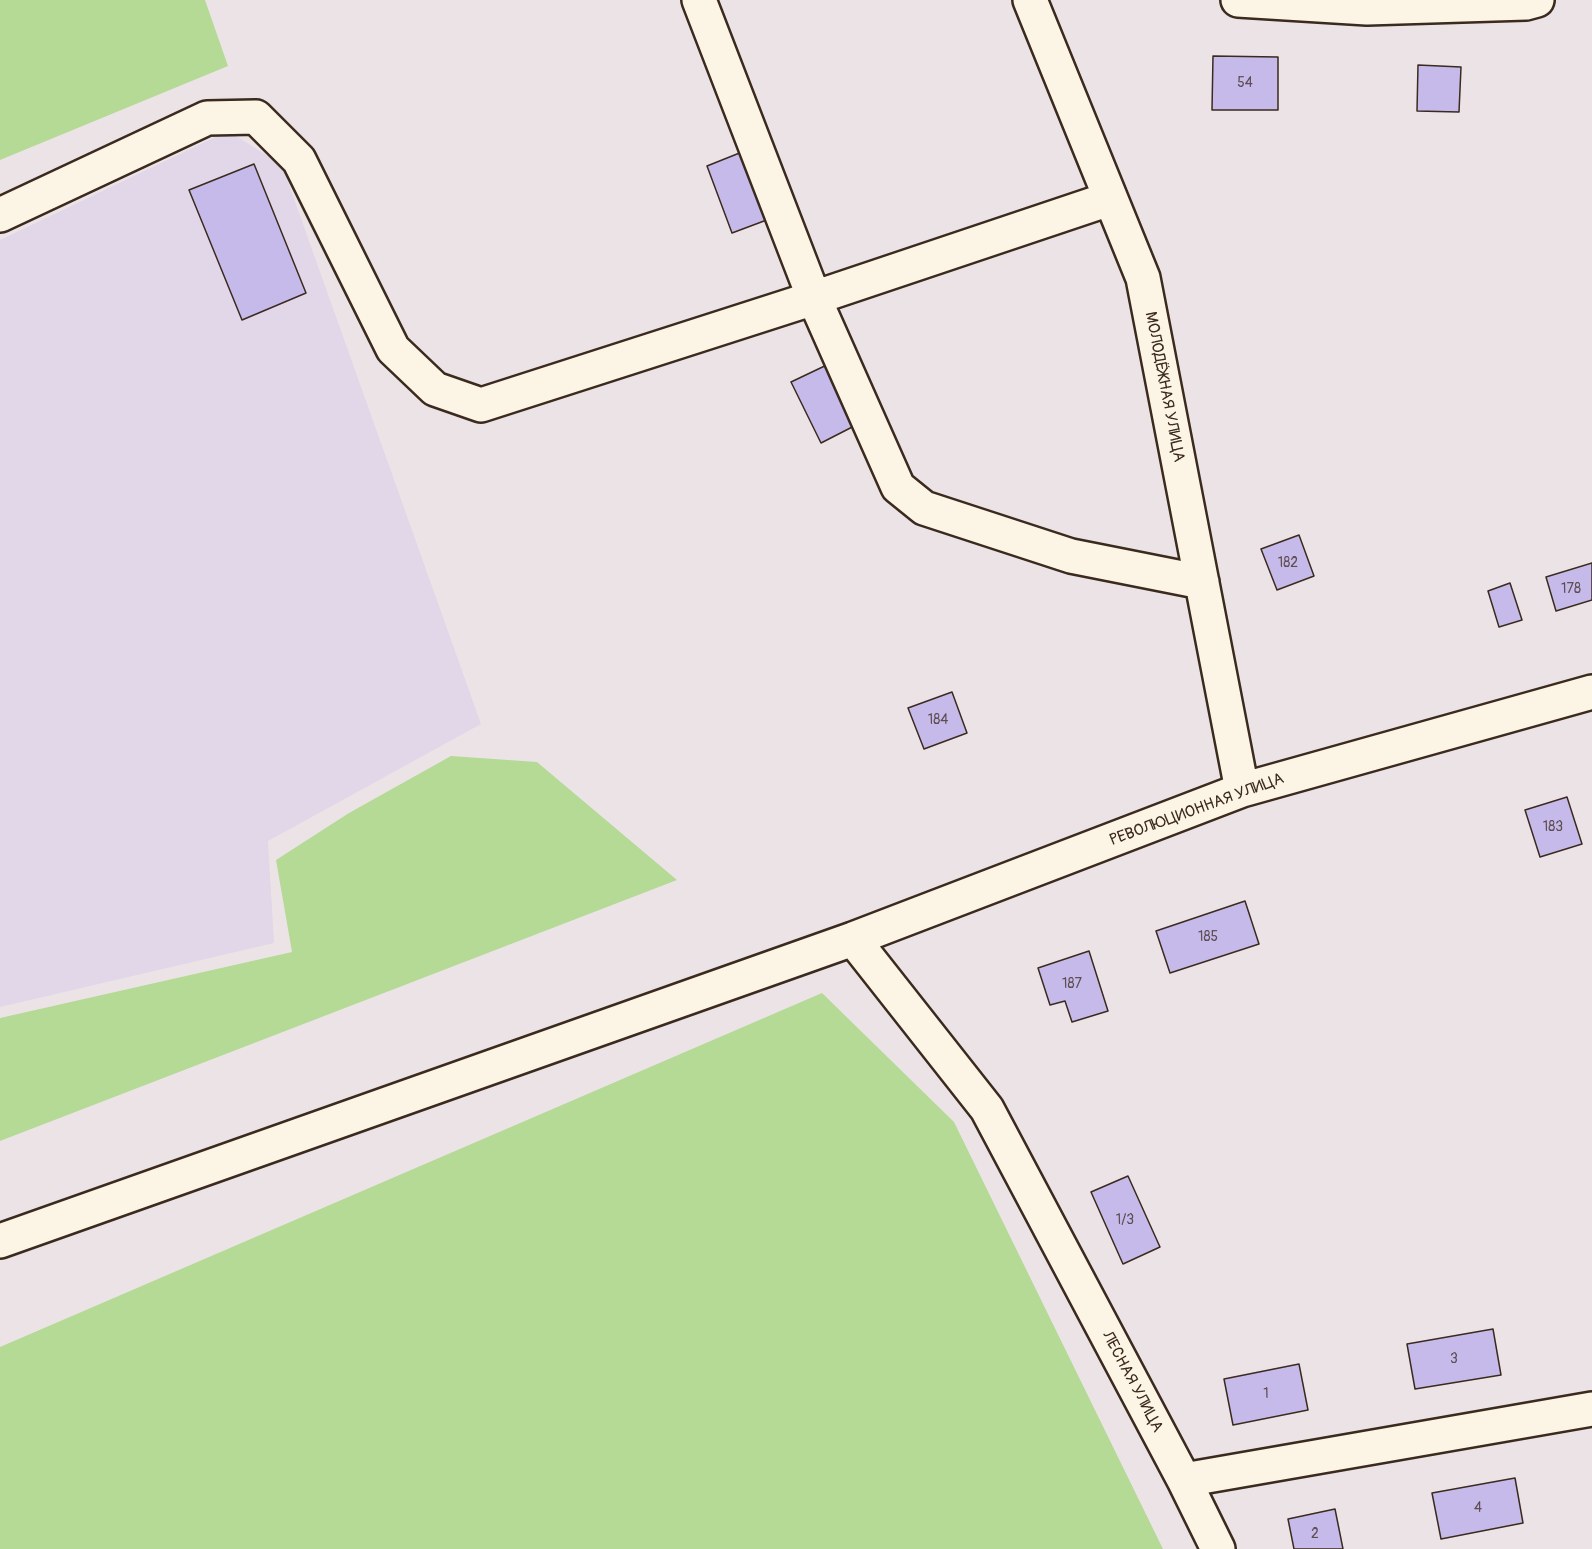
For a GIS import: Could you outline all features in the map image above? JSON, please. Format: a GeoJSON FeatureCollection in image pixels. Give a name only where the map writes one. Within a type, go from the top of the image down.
{"type":"FeatureCollection","features":[{"type":"Feature","properties":{"kind":"street"},"geometry":{"type":"LineString","coordinates":[[699,0],[814,298],[898,487],[924,508],[1071,556],[1202,582]]}},
{"type":"Feature","properties":{"kind":"street","name":"МОЛОДЁЖНАЯ УЛИЦА"},"geometry":{"type":"LineString","coordinates":[[1030,0],[1143,278],[1242,790]]}},
{"type":"Feature","properties":{"kind":"street"},"geometry":{"type":"LineString","coordinates":[[1238,0],[1367,8],[1526,3],[1537,0]]}},
{"type":"Feature","properties":{"kind":"street"},"geometry":{"type":"LineString","coordinates":[[0,215],[207,118],[256,117],[299,160],[393,349],[435,389],[481,405],[814,298],[1109,199]]}},
{"type":"Feature","properties":{"kind":"street","name":"РЕВОЛЮЦИОННАЯ УЛИЦА"},"geometry":{"type":"LineString","coordinates":[[0,1241],[848,941],[1242,790],[1592,692]]}},
{"type":"Feature","properties":{"kind":"street","name":"ЛЕСНАЯ УЛИЦА"},"geometry":{"type":"LineString","coordinates":[[848,941],[987,1109],[1184,1480],[1218,1549]]}},
{"type":"Feature","properties":{"kind":"street"},"geometry":{"type":"LineString","coordinates":[[1184,1480],[1592,1409]]}},
{"type":"Feature","properties":{"kind":"shaded area"},"geometry":{"type":"Polygon","coordinates":[[[228,131],[282,165],[481,724],[268,841],[274,943],[0,1007],[0,240],[228,131]]]}},
{"type":"Feature","properties":{"kind":"green space"},"geometry":{"type":"Polygon","coordinates":[[[0,0],[205,0],[228,66],[0,160],[0,0]]]}},
{"type":"Feature","properties":{"kind":"green space"},"geometry":{"type":"Polygon","coordinates":[[[451,756],[537,762],[677,880],[0,1141],[0,1018],[292,952],[276,860],[349,813],[451,756]]]}},
{"type":"Feature","properties":{"kind":"green space"},"geometry":{"type":"Polygon","coordinates":[[[822,993],[954,1122],[1163,1549],[0,1549],[0,1347],[822,993]]]}},
{"type":"Feature","properties":{"kind":"building"},"geometry":{"type":"Polygon","coordinates":[[[1213,56],[1278,57],[1278,110],[1212,110],[1213,56]]]}},
{"type":"Feature","properties":{"kind":"building"},"geometry":{"type":"Polygon","coordinates":[[[1418,65],[1461,67],[1459,112],[1417,111],[1418,65]]]}},
{"type":"Feature","properties":{"kind":"building"},"geometry":{"type":"Polygon","coordinates":[[[747,150],[772,218],[732,233],[707,166],[747,150]]]}},
{"type":"Feature","properties":{"kind":"building"},"geometry":{"type":"Polygon","coordinates":[[[254,164],[306,293],[242,320],[189,190],[254,164]]]}},
{"type":"Feature","properties":{"kind":"building"},"geometry":{"type":"Polygon","coordinates":[[[833,362],[862,422],[821,443],[791,382],[833,362]]]}},
{"type":"Feature","properties":{"kind":"building"},"geometry":{"type":"Polygon","coordinates":[[[1299,535],[1314,576],[1277,590],[1261,549],[1299,535]]]}},
{"type":"Feature","properties":{"kind":"building"},"geometry":{"type":"Polygon","coordinates":[[[1592,563],[1592,600],[1556,611],[1546,577],[1592,563]]]}},
{"type":"Feature","properties":{"kind":"building"},"geometry":{"type":"Polygon","coordinates":[[[1510,583],[1522,620],[1499,627],[1488,591],[1510,583]]]}},
{"type":"Feature","properties":{"kind":"building"},"geometry":{"type":"Polygon","coordinates":[[[952,692],[967,733],[924,749],[908,708],[952,692]]]}},
{"type":"Feature","properties":{"kind":"building"},"geometry":{"type":"Polygon","coordinates":[[[1567,797],[1582,844],[1540,857],[1525,810],[1567,797]]]}},
{"type":"Feature","properties":{"kind":"building"},"geometry":{"type":"Polygon","coordinates":[[[1245,901],[1259,944],[1170,973],[1156,931],[1245,901]]]}},
{"type":"Feature","properties":{"kind":"building"},"geometry":{"type":"Polygon","coordinates":[[[1089,951],[1108,1011],[1072,1022],[1065,1001],[1050,1005],[1038,968],[1089,951]]]}},
{"type":"Feature","properties":{"kind":"building"},"geometry":{"type":"Polygon","coordinates":[[[1128,1176],[1160,1247],[1123,1264],[1091,1192],[1128,1176]]]}},
{"type":"Feature","properties":{"kind":"building"},"geometry":{"type":"Polygon","coordinates":[[[1493,1329],[1501,1375],[1415,1389],[1407,1344],[1493,1329]]]}},
{"type":"Feature","properties":{"kind":"building"},"geometry":{"type":"Polygon","coordinates":[[[1299,1364],[1308,1410],[1233,1425],[1224,1379],[1299,1364]]]}},
{"type":"Feature","properties":{"kind":"building"},"geometry":{"type":"Polygon","coordinates":[[[1515,1478],[1523,1523],[1441,1539],[1432,1493],[1515,1478]]]}},
{"type":"Feature","properties":{"kind":"building"},"geometry":{"type":"Polygon","coordinates":[[[1335,1509],[1343,1549],[1294,1549],[1288,1519],[1335,1509]]]}}]}
